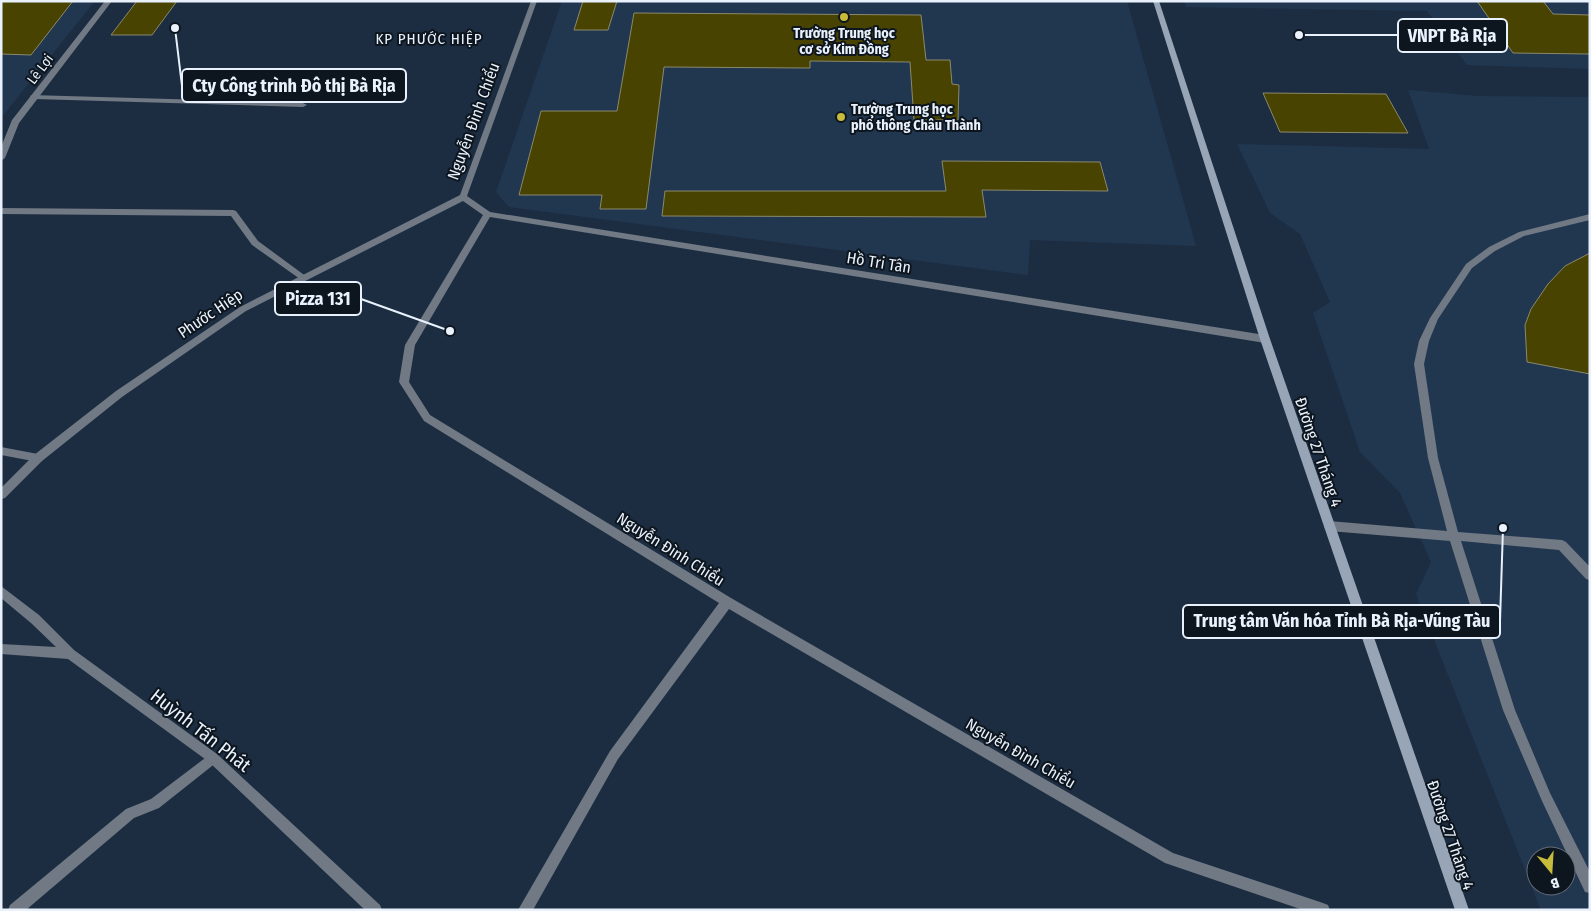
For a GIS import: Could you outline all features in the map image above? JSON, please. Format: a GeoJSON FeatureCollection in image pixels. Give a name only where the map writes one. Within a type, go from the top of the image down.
{"type":"FeatureCollection","features":[{"type":"Feature","properties":{"kind":"street","name":"Lê Lợi"},"geometry":{"type":"LineString","coordinates":[[1,158],[15,122],[109,1]]}},
{"type":"Feature","properties":{"kind":"street","name":"Nguyễn Đình Chiểu"},"geometry":{"type":"LineString","coordinates":[[534,1],[463,197],[488,214],[410,344],[404,382],[427,418],[727,602],[1170,858],[1322,910]]}},
{"type":"Feature","properties":{"kind":"street","name":"Đường 27 Tháng 4"},"geometry":{"type":"LineString","coordinates":[[1156,1],[1265,340],[1462,910]]}},
{"type":"Feature","properties":{"kind":"street"},"geometry":{"type":"LineString","coordinates":[[34,97],[303,105]]}},
{"type":"Feature","properties":{"kind":"street","name":"Phước Hiệp"},"geometry":{"type":"LineString","coordinates":[[1,494],[38,458],[119,394],[234,315],[303,277],[463,197]]}},
{"type":"Feature","properties":{"kind":"street"},"geometry":{"type":"LineString","coordinates":[[1,211],[233,213],[255,243],[303,277]]}},
{"type":"Feature","properties":{"kind":"street","name":"Hồ Tri Tân"},"geometry":{"type":"LineString","coordinates":[[488,214],[1265,340]]}},
{"type":"Feature","properties":{"kind":"street"},"geometry":{"type":"LineString","coordinates":[[1590,217],[1522,234],[1492,248],[1469,266],[1434,318],[1424,341],[1419,364],[1433,458],[1454,536],[1509,710],[1546,797],[1590,887]]}},
{"type":"Feature","properties":{"kind":"street"},"geometry":{"type":"LineString","coordinates":[[1,451],[38,458]]}},
{"type":"Feature","properties":{"kind":"street"},"geometry":{"type":"LineString","coordinates":[[1329,526],[1562,544],[1590,575]]}},
{"type":"Feature","properties":{"kind":"street"},"geometry":{"type":"LineString","coordinates":[[1,591],[35,619],[70,654]]}},
{"type":"Feature","properties":{"kind":"street"},"geometry":{"type":"LineString","coordinates":[[525,910],[614,755],[727,602]]}},
{"type":"Feature","properties":{"kind":"street"},"geometry":{"type":"LineString","coordinates":[[1,649],[70,654]]}},
{"type":"Feature","properties":{"kind":"street","name":"Huỳnh Tấn Phát"},"geometry":{"type":"LineString","coordinates":[[70,654],[213,758],[375,910]]}},
{"type":"Feature","properties":{"kind":"street"},"geometry":{"type":"LineString","coordinates":[[15,910],[130,813],[156,804],[213,758]]}},
{"type":"Feature","properties":{"kind":"shaded area"},"geometry":{"type":"Polygon","coordinates":[[[1,1],[95,1],[1,118],[1,1]]]}},
{"type":"Feature","properties":{"kind":"shaded area","name":"Trường Trung học phổ thông Châu Thành"},"geometry":{"type":"Polygon","coordinates":[[[562,1],[1127,1],[1196,246],[1030,240],[1028,275],[509,207],[496,192],[562,1]]]}},
{"type":"Feature","properties":{"kind":"shaded area"},"geometry":{"type":"Polygon","coordinates":[[[1184,1],[1590,1],[1590,69],[1467,65],[1427,11],[1186,7],[1184,1]]]}},
{"type":"Feature","properties":{"kind":"shaded area"},"geometry":{"type":"Polygon","coordinates":[[[1408,90],[1478,96],[1590,97],[1590,910],[1541,910],[1535,896],[1576,896],[1576,846],[1526,846],[1526,872],[1416,594],[1431,562],[1400,493],[1360,452],[1313,313],[1330,302],[1300,234],[1270,213],[1237,144],[1429,149],[1408,90]]]}},
{"type":"Feature","properties":{"kind":"building"},"geometry":{"type":"Polygon","coordinates":[[[1,1],[73,1],[31,55],[1,54],[1,1]]]}},
{"type":"Feature","properties":{"kind":"building"},"geometry":{"type":"Polygon","coordinates":[[[137,1],[177,1],[152,35],[111,35],[137,1]]]}},
{"type":"Feature","properties":{"kind":"building"},"geometry":{"type":"Polygon","coordinates":[[[583,1],[617,1],[608,30],[574,30],[583,1]]]}},
{"type":"Feature","properties":{"kind":"building"},"geometry":{"type":"Polygon","coordinates":[[[1477,1],[1543,1],[1553,14],[1590,15],[1590,54],[1513,53],[1477,1]]]}},
{"type":"Feature","properties":{"kind":"building"},"geometry":{"type":"Polygon","coordinates":[[[634,13],[921,15],[926,60],[950,60],[952,84],[959,85],[958,120],[914,120],[910,62],[810,61],[810,68],[664,67],[646,209],[600,209],[602,195],[519,195],[541,111],[617,111],[634,13]]]}},
{"type":"Feature","properties":{"kind":"building"},"geometry":{"type":"Polygon","coordinates":[[[1263,93],[1386,94],[1408,133],[1280,132],[1263,93]]]}},
{"type":"Feature","properties":{"kind":"building"},"geometry":{"type":"Polygon","coordinates":[[[942,161],[1100,162],[1108,191],[982,190],[986,217],[662,216],[665,191],[946,191],[942,161]]]}},
{"type":"Feature","properties":{"kind":"building"},"geometry":{"type":"Polygon","coordinates":[[[1590,253],[1590,374],[1527,362],[1525,325],[1531,309],[1548,284],[1565,266],[1590,253]]]}},
{"type":"Feature","properties":{"kind":"place","name":"Trường Trung học cơ sở Kim Đồng"},"geometry":{"type":"Point","coordinates":[844,17]}},
{"type":"Feature","properties":{"kind":"place","name":"Cty Công trình Đô thị Bà Rịa"},"geometry":{"type":"Point","coordinates":[175,28]}},
{"type":"Feature","properties":{"kind":"place","name":"VNPT Bà Rịa"},"geometry":{"type":"Point","coordinates":[1299,35]}},
{"type":"Feature","properties":{"kind":"place","name":"Trường Trung học phổ thông Châu Thành"},"geometry":{"type":"Point","coordinates":[841,117]}},
{"type":"Feature","properties":{"kind":"place","name":"Pizza 131"},"geometry":{"type":"Point","coordinates":[450,331]}},
{"type":"Feature","properties":{"kind":"place","name":"Trung tâm Văn hóa Tỉnh Bà Rịa-Vũng Tàu"},"geometry":{"type":"Point","coordinates":[1503,528]}},
{"type":"Feature","properties":{"kind":"district","name":"KP PHƯỚC HIỆP"},"geometry":{"type":"Point","coordinates":[429,39]}}]}
